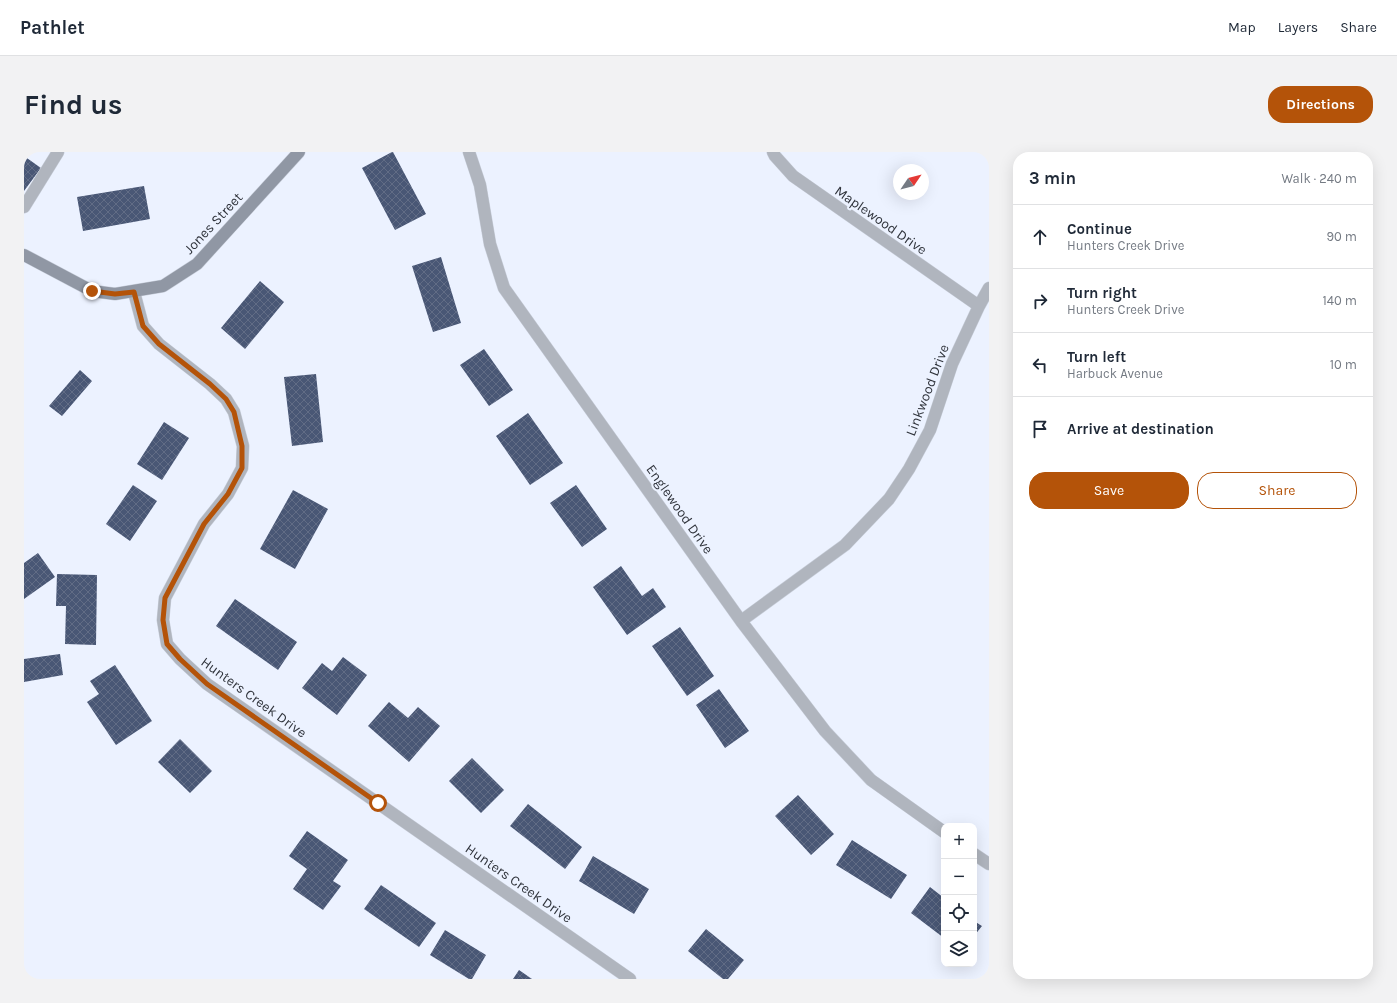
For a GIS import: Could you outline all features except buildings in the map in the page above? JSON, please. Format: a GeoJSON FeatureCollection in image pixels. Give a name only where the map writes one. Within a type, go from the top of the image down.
{"type":"FeatureCollection","features":[{"type":"Feature","properties":{"kind":"street"},"geometry":{"type":"LineString","coordinates":[[24,207],[58,152]]}},
{"type":"Feature","properties":{"kind":"street","name":"Jones Street"},"geometry":{"type":"LineString","coordinates":[[24,255],[92,291],[115,294],[163,286],[197,264],[299,152]]}},
{"type":"Feature","properties":{"kind":"street","name":"Englewood Drive"},"geometry":{"type":"LineString","coordinates":[[470,152],[480,185],[490,244],[504,288],[741,621],[825,731],[871,780],[941,830]]}},
{"type":"Feature","properties":{"kind":"street","name":"Maplewood Drive"},"geometry":{"type":"LineString","coordinates":[[773,152],[793,176],[979,306]]}},
{"type":"Feature","properties":{"kind":"street","name":"Linkwood Drive"},"geometry":{"type":"LineString","coordinates":[[741,621],[845,545],[889,500],[909,469],[930,430],[952,364],[989,288]]}},
{"type":"Feature","properties":{"kind":"street","name":"Hunters Creek Drive"},"geometry":{"type":"LineString","coordinates":[[134,292],[143,326],[159,344],[210,384],[226,399],[234,412],[242,446],[242,468],[228,494],[204,524],[165,598],[163,620],[167,644],[180,659],[207,684],[630,979]]}},
{"type":"Feature","properties":{"kind":"street"},"geometry":{"type":"LineString","coordinates":[[977,856],[989,864]]}},
{"type":"Feature","properties":{"kind":"route"},"geometry":{"type":"LineString","coordinates":[[92,291],[115,294],[134,292],[143,326],[159,344],[210,384],[226,399],[234,412],[242,446],[242,468],[228,494],[204,524],[165,598],[163,620],[167,644],[180,659],[207,684],[378,803]]}}]}
